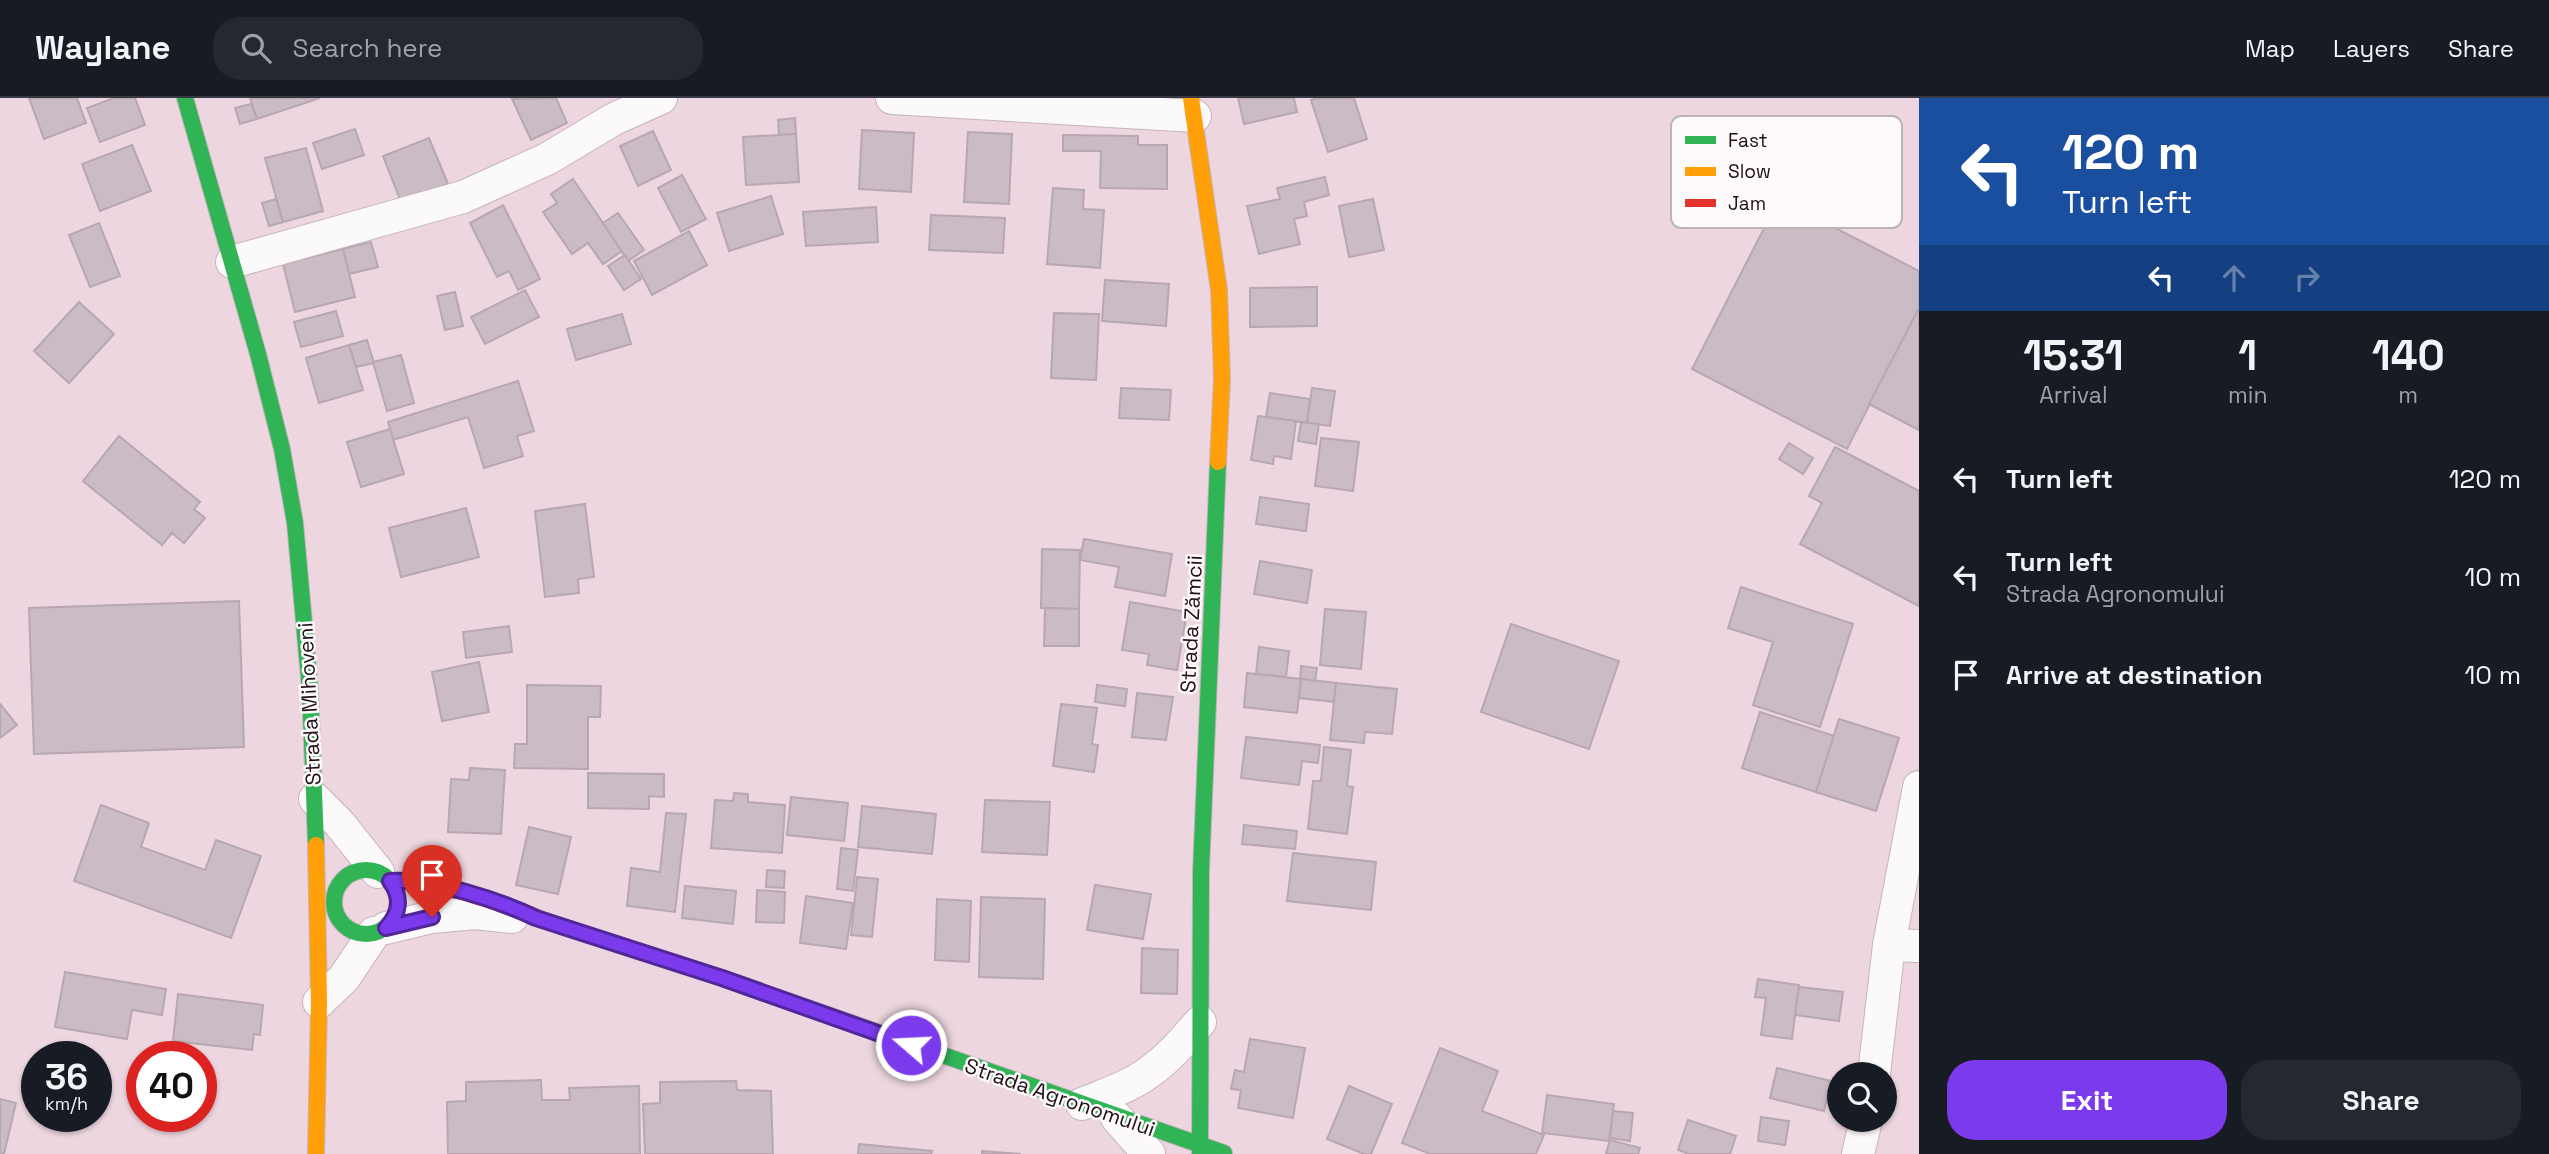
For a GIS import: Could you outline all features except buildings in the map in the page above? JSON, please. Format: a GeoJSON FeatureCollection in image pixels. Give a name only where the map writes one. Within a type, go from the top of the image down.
{"type":"FeatureCollection","features":[{"type":"Feature","properties":{"kind":"street","name":"Strada Mihoveni"},"geometry":{"type":"LineString","coordinates":[[185,98],[282,449],[295,523],[309,677],[315,799],[319,1002],[316,1154]]}},
{"type":"Feature","properties":{"kind":"street"},"geometry":{"type":"LineString","coordinates":[[232,262],[463,197],[547,159],[614,119],[661,98]]}},
{"type":"Feature","properties":{"kind":"street"},"geometry":{"type":"LineString","coordinates":[[892,98],[1193,107]]}},
{"type":"Feature","properties":{"kind":"street","name":"Strada Zămcii"},"geometry":{"type":"LineString","coordinates":[[1193,107],[1219,290],[1222,378],[1202,871],[1200,1150]]}},
{"type":"Feature","properties":{"kind":"street"},"geometry":{"type":"LineString","coordinates":[[1877,1062],[1904,946],[1919,787]]}},
{"type":"Feature","properties":{"kind":"street"},"geometry":{"type":"LineString","coordinates":[[315,799],[339,822],[396,891],[398,908],[394,919],[380,931],[344,978],[319,1002]]}},
{"type":"Feature","properties":{"kind":"street"},"geometry":{"type":"LineString","coordinates":[[380,931],[353,931],[318,906],[344,879],[358,872],[384,877]]}},
{"type":"Feature","properties":{"kind":"street","name":"Strada Agronomului"},"geometry":{"type":"LineString","coordinates":[[384,877],[416,881],[512,906],[536,918],[722,978],[1082,1104],[1200,1150],[1226,1154]]}},
{"type":"Feature","properties":{"kind":"street"},"geometry":{"type":"LineString","coordinates":[[338,888],[335,906],[342,922]]}},
{"type":"Feature","properties":{"kind":"street","name":"Strada Agronomului"},"geometry":{"type":"LineString","coordinates":[[380,931],[432,917],[475,913],[536,918]]}},
{"type":"Feature","properties":{"kind":"street"},"geometry":{"type":"LineString","coordinates":[[1082,1104],[1152,1070],[1178,1048],[1200,1022]]}},
{"type":"Feature","properties":{"kind":"street"},"geometry":{"type":"LineString","coordinates":[[1117,1118],[1149,1154]]}},
{"type":"Feature","properties":{"kind":"street"},"geometry":{"type":"LineString","coordinates":[[1858,1154],[1863,1132]]}},
{"type":"Feature","properties":{"kind":"traffic: fast"},"geometry":{"type":"LineString","coordinates":[[185,98],[258,354],[282,449],[295,523],[310,689],[316,845]]}},
{"type":"Feature","properties":{"kind":"traffic: fast"},"geometry":{"type":"LineString","coordinates":[[1200,1154],[1201,871],[1218,462]]}},
{"type":"Feature","properties":{"kind":"traffic: fast"},"geometry":{"type":"LineString","coordinates":[[366,870],[389,879],[398,902],[389,925],[366,934],[343,925],[334,902],[343,879],[366,870]]}},
{"type":"Feature","properties":{"kind":"traffic: fast"},"geometry":{"type":"LineString","coordinates":[[572,930],[722,978],[1224,1153]]}},
{"type":"Feature","properties":{"kind":"traffic: slow"},"geometry":{"type":"LineString","coordinates":[[1191,98],[1219,290],[1222,378],[1218,462]]}},
{"type":"Feature","properties":{"kind":"traffic: slow"},"geometry":{"type":"LineString","coordinates":[[316,845],[319,1002],[316,1154]]}},
{"type":"Feature","properties":{"kind":"traffic: jam"},"geometry":{"type":"LineString","coordinates":[[390,881],[437,886],[460,892],[572,930]]}},
{"type":"Feature","properties":{"kind":"route"},"geometry":{"type":"LineString","coordinates":[[432,917],[386,928],[394,919],[398,908],[396,891],[390,881],[416,881],[512,906],[536,918],[722,978],[911,1045]]}}]}
